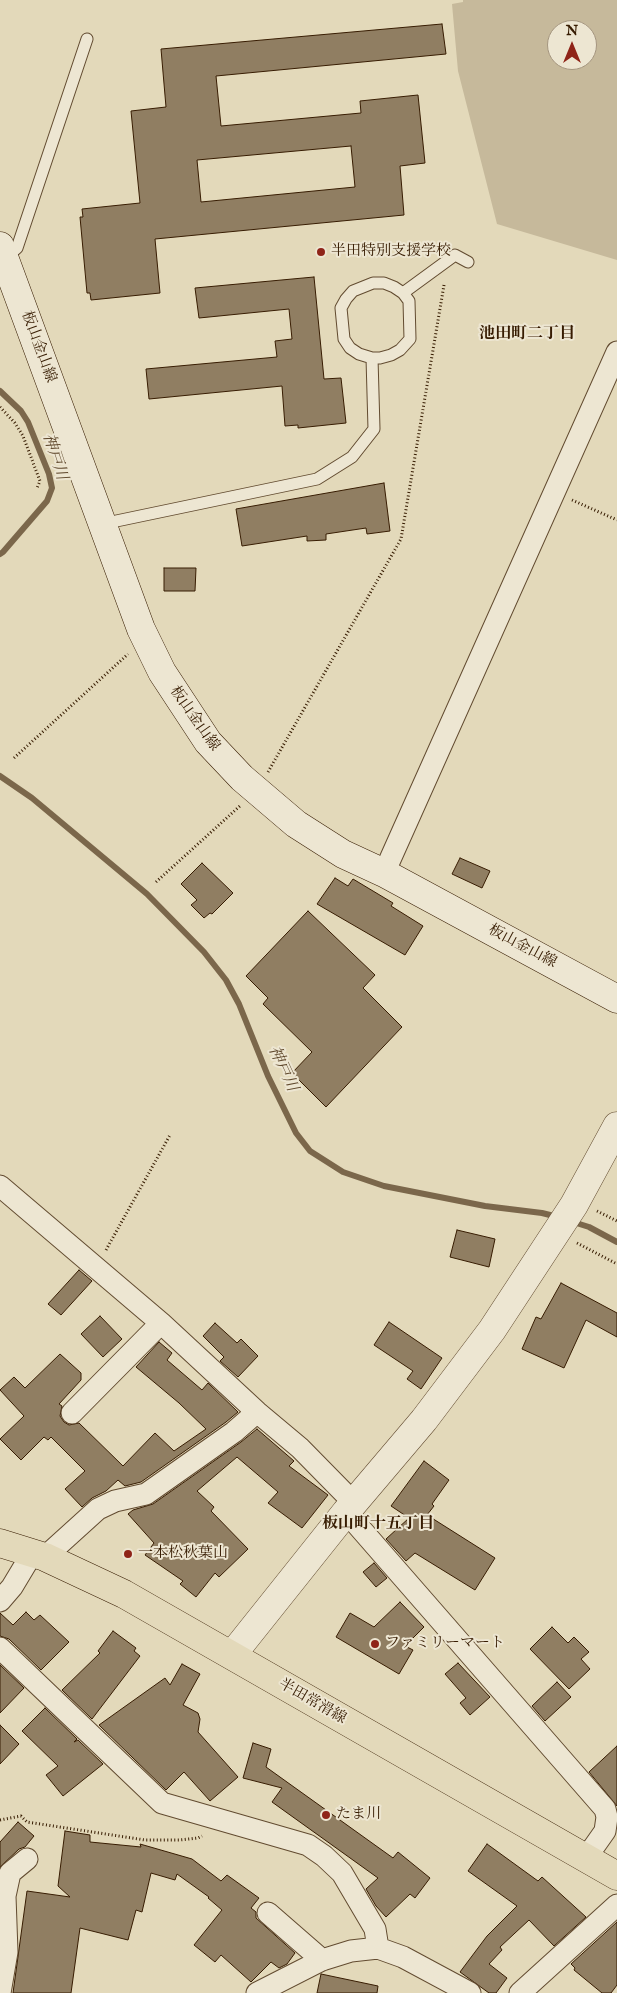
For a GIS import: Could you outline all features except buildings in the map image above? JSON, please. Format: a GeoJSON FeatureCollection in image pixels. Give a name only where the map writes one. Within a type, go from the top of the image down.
{"type":"FeatureCollection","features":[{"type":"Feature","properties":{"kind":"main road","name":"板山金山線"},"geometry":{"type":"LineString","coordinates":[[3,252],[102,524],[148,642],[162,672],[208,742],[242,778],[296,824],[343,854],[384,873],[617,999]]}},
{"type":"Feature","properties":{"kind":"main road"},"geometry":{"type":"LineString","coordinates":[[232,1655],[350,1508],[424,1420],[492,1330],[574,1205],[617,1126]]}},
{"type":"Feature","properties":{"kind":"main road","name":"半田常滑線"},"geometry":{"type":"LineString","coordinates":[[0,1543],[39,1554],[124,1594],[617,1876]]}},
{"type":"Feature","properties":{"kind":"street"},"geometry":{"type":"LineString","coordinates":[[384,873],[617,352]]}},
{"type":"Feature","properties":{"kind":"street"},"geometry":{"type":"LineString","coordinates":[[0,1186],[161,1323],[257,1412],[300,1448],[605,1809],[607,1817],[605,1831],[586,1858]]}},
{"type":"Feature","properties":{"kind":"street"},"geometry":{"type":"LineString","coordinates":[[72,1413],[161,1323]]}},
{"type":"Feature","properties":{"kind":"street"},"geometry":{"type":"LineString","coordinates":[[0,1602],[39,1554],[98,1509],[115,1501],[146,1494],[234,1432],[257,1412]]}},
{"type":"Feature","properties":{"kind":"street"},"geometry":{"type":"LineString","coordinates":[[0,1648],[162,1803],[308,1845],[324,1856],[342,1872],[375,1928],[378,1948]]}},
{"type":"Feature","properties":{"kind":"street"},"geometry":{"type":"LineString","coordinates":[[0,1993],[7,1952],[5,1896],[10,1872],[27,1859]]}},
{"type":"Feature","properties":{"kind":"street"},"geometry":{"type":"LineString","coordinates":[[520,1993],[617,1905]]}},
{"type":"Feature","properties":{"kind":"street"},"geometry":{"type":"LineString","coordinates":[[268,1913],[322,1960]]}},
{"type":"Feature","properties":{"kind":"street"},"geometry":{"type":"LineString","coordinates":[[257,1993],[322,1960],[351,1951],[378,1948],[403,1957],[470,1993]]}},
{"type":"Feature","properties":{"kind":"lane"},"geometry":{"type":"LineString","coordinates":[[3,252],[17,248],[87,39]]}},
{"type":"Feature","properties":{"kind":"lane"},"geometry":{"type":"LineString","coordinates":[[403,293],[455,255],[468,262]]}},
{"type":"Feature","properties":{"kind":"lane"},"geometry":{"type":"LineString","coordinates":[[384,283],[403,293],[409,301],[410,339],[400,350],[391,355],[372,358],[350,348],[344,339],[342,308],[346,299],[362,285],[384,283]]}},
{"type":"Feature","properties":{"kind":"lane"},"geometry":{"type":"LineString","coordinates":[[102,524],[318,479],[352,457],[374,430],[372,358]]}},
{"type":"Feature","properties":{"kind":"path"},"geometry":{"type":"LineString","coordinates":[[156,882],[257,791],[401,539],[444,285]]}},
{"type":"Feature","properties":{"kind":"path"},"geometry":{"type":"LineString","coordinates":[[0,407],[15,422],[23,436],[40,481],[37,488]]}},
{"type":"Feature","properties":{"kind":"path"},"geometry":{"type":"LineString","coordinates":[[553,492],[617,520]]}},
{"type":"Feature","properties":{"kind":"path"},"geometry":{"type":"LineString","coordinates":[[14,758],[134,649],[148,642]]}},
{"type":"Feature","properties":{"kind":"path"},"geometry":{"type":"LineString","coordinates":[[96,1267],[170,1135]]}},
{"type":"Feature","properties":{"kind":"path"},"geometry":{"type":"LineString","coordinates":[[557,1231],[617,1264]]}},
{"type":"Feature","properties":{"kind":"path"},"geometry":{"type":"LineString","coordinates":[[0,1820],[21,1816],[27,1822],[145,1840],[180,1840],[198,1838],[207,1834],[213,1818]]}},
{"type":"Feature","properties":{"kind":"shaded area"},"geometry":{"type":"Polygon","coordinates":[[[463,0],[617,0],[617,260],[497,224],[458,71],[452,4],[463,2],[463,0]]]}},
{"type":"Feature","properties":{"kind":"waterway","name":"神戸川"},"geometry":{"type":"LineString","coordinates":[[0,391],[21,411],[28,422],[49,474],[52,488],[47,501],[0,554]]}},
{"type":"Feature","properties":{"kind":"waterway","name":"神戸川"},"geometry":{"type":"LineString","coordinates":[[0,776],[32,798],[147,894],[204,952],[226,980],[239,1004],[268,1076],[296,1133],[310,1151],[343,1172],[384,1186],[485,1206],[542,1213],[558,1217]]}},
{"type":"Feature","properties":{"kind":"waterway","name":"神戸川"},"geometry":{"type":"LineString","coordinates":[[570,1221],[589,1227],[617,1242]]}},
{"type":"Feature","properties":{"kind":"place","name":"半田特別支援学校"},"geometry":{"type":"Point","coordinates":[321,252]}},
{"type":"Feature","properties":{"kind":"place","name":"一本松秋葉山"},"geometry":{"type":"Point","coordinates":[128,1554]}},
{"type":"Feature","properties":{"kind":"place","name":"ファミリーマート"},"geometry":{"type":"Point","coordinates":[375,1644]}},
{"type":"Feature","properties":{"kind":"place","name":"たま川"},"geometry":{"type":"Point","coordinates":[326,1815]}},
{"type":"Feature","properties":{"kind":"district","name":"池田町二丁目"},"geometry":{"type":"Point","coordinates":[527,335]}},
{"type":"Feature","properties":{"kind":"district","name":"板山町十五丁目"},"geometry":{"type":"Point","coordinates":[378,1525]}}]}
